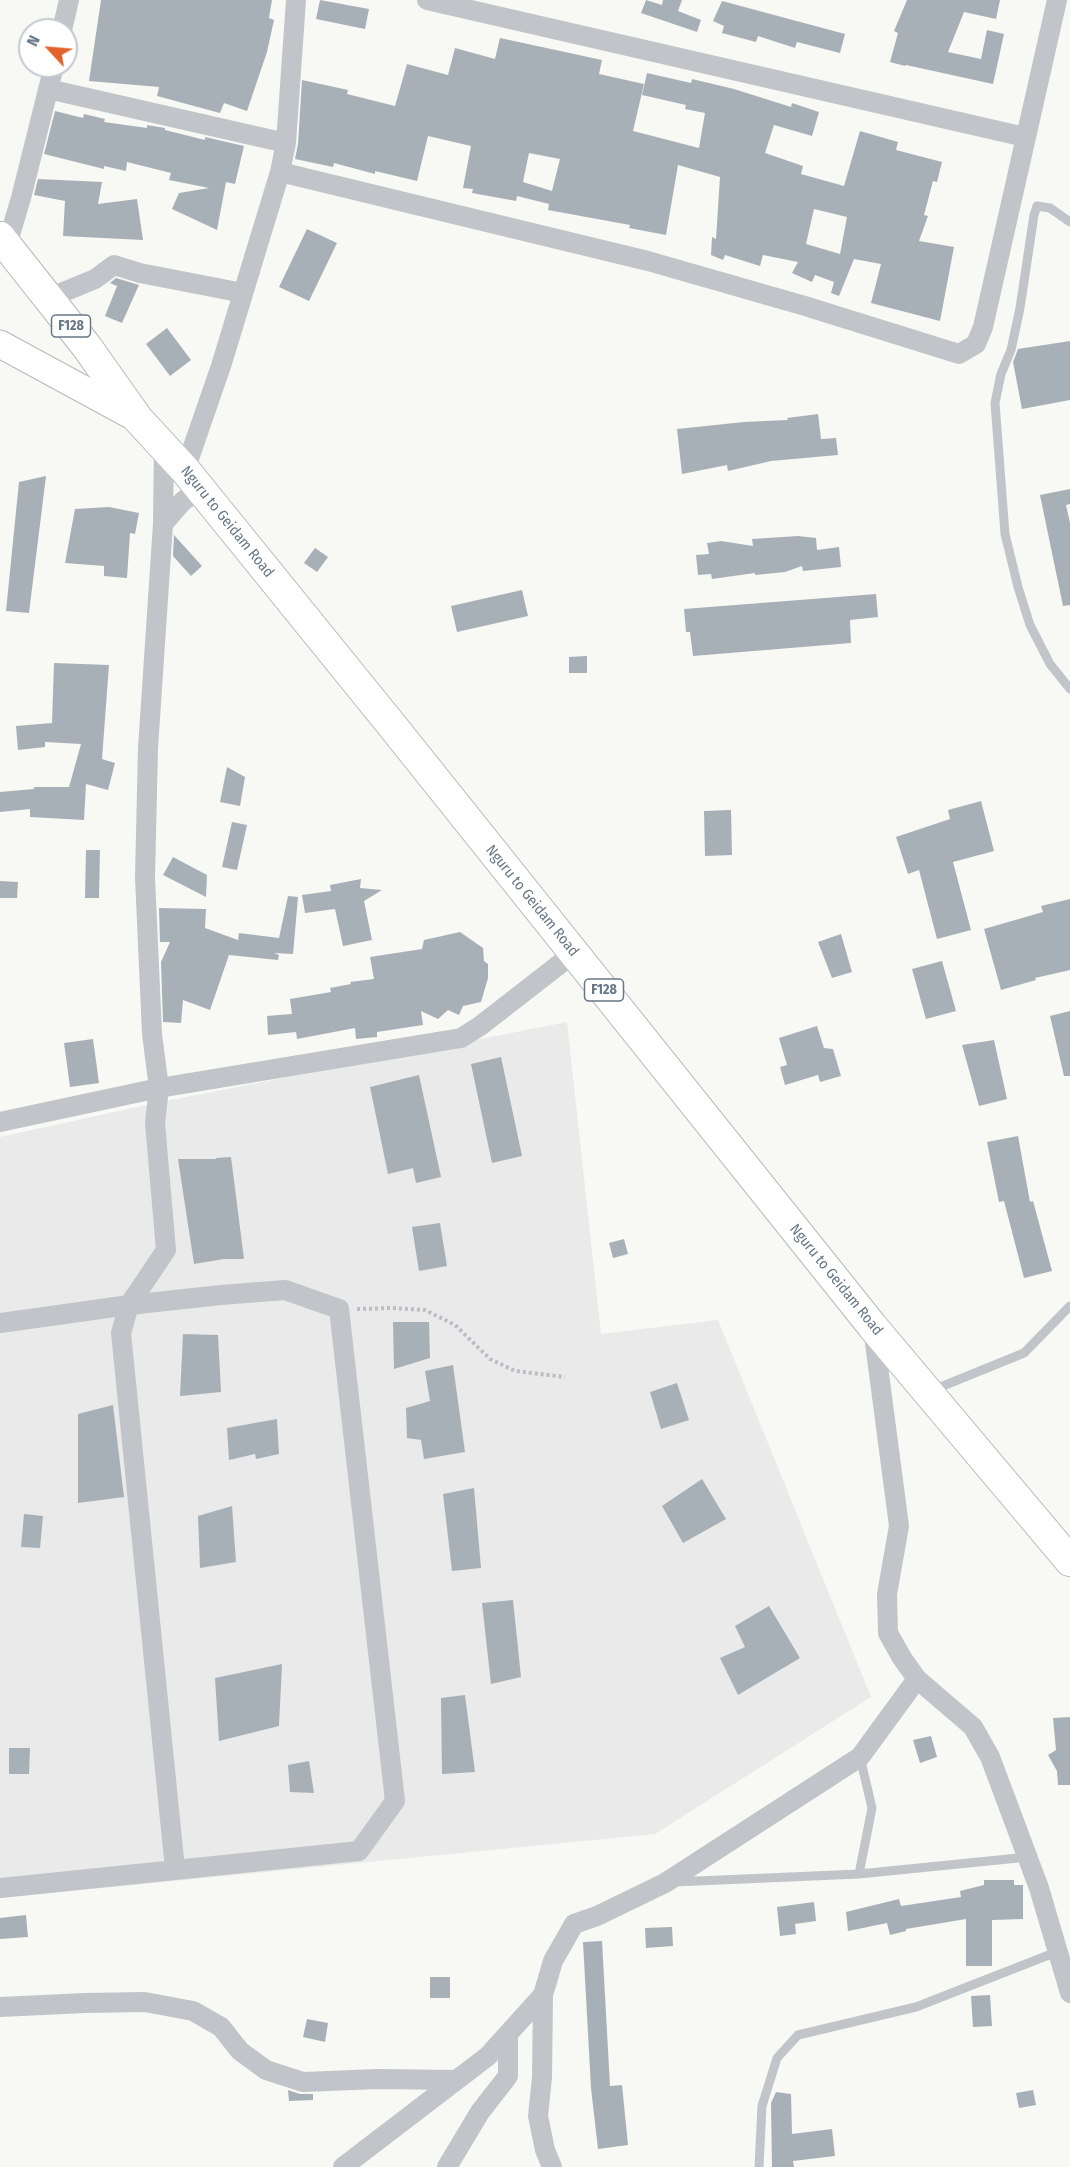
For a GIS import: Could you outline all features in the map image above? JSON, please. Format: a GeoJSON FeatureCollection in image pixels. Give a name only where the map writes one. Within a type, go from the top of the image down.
{"type":"FeatureCollection","features":[{"type":"Feature","properties":{"kind":"main road","name":"Nguru to Geidam Road"},"geometry":{"type":"LineString","coordinates":[[3,241],[87,347],[138,419],[193,479],[873,1327],[1070,1561]]}},
{"type":"Feature","properties":{"kind":"main road"},"geometry":{"type":"LineString","coordinates":[[0,344],[138,419]]}},
{"type":"Feature","properties":{"kind":"street"},"geometry":{"type":"LineString","coordinates":[[65,18],[69,0]]}},
{"type":"Feature","properties":{"kind":"street"},"geometry":{"type":"LineString","coordinates":[[163,524],[183,501],[193,479],[221,366],[280,172],[286,143],[296,0]]}},
{"type":"Feature","properties":{"kind":"street"},"geometry":{"type":"LineString","coordinates":[[427,0],[1026,137]]}},
{"type":"Feature","properties":{"kind":"street"},"geometry":{"type":"LineString","coordinates":[[280,172],[648,261],[806,306],[958,354],[976,344],[983,327],[1056,0]]}},
{"type":"Feature","properties":{"kind":"street"},"geometry":{"type":"LineString","coordinates":[[3,241],[51,78]]}},
{"type":"Feature","properties":{"kind":"street"},"geometry":{"type":"LineString","coordinates":[[48,89],[286,143]]}},
{"type":"Feature","properties":{"kind":"street"},"geometry":{"type":"LineString","coordinates":[[49,298],[95,279],[114,265],[140,273],[243,293]]}},
{"type":"Feature","properties":{"kind":"street"},"geometry":{"type":"LineString","coordinates":[[164,445],[163,524],[148,747],[146,877],[152,1034],[159,1088],[155,1123],[166,1250],[129,1305],[121,1333],[175,1869]]}},
{"type":"Feature","properties":{"kind":"street"},"geometry":{"type":"LineString","coordinates":[[0,1122],[159,1088],[461,1038],[480,1026],[574,953]]}},
{"type":"Feature","properties":{"kind":"street"},"geometry":{"type":"LineString","coordinates":[[0,1323],[129,1305],[285,1290],[339,1309],[395,1801],[360,1851],[0,1888],[0,1882]]}},
{"type":"Feature","properties":{"kind":"street"},"geometry":{"type":"LineString","coordinates":[[873,1327],[899,1526],[887,1594],[888,1633],[902,1659],[917,1679],[973,1727],[990,1757],[1028,1857],[1059,1951],[1070,1993]]}},
{"type":"Feature","properties":{"kind":"street"},"geometry":{"type":"LineString","coordinates":[[552,2167],[545,2150],[538,2116],[542,2078],[543,1995],[553,1961],[574,1924],[597,1916],[665,1883],[860,1757],[917,1679]]}},
{"type":"Feature","properties":{"kind":"street"},"geometry":{"type":"LineString","coordinates":[[343,2167],[488,2056],[543,1995]]}},
{"type":"Feature","properties":{"kind":"street"},"geometry":{"type":"LineString","coordinates":[[0,2007],[145,2002],[193,2011],[222,2027],[240,2051],[266,2070],[303,2082],[378,2079],[456,2080]]}},
{"type":"Feature","properties":{"kind":"street"},"geometry":{"type":"LineString","coordinates":[[447,2167],[480,2112],[508,2076],[508,2034]]}},
{"type":"Feature","properties":{"kind":"lane"},"geometry":{"type":"LineString","coordinates":[[1070,222],[1050,208],[1037,206],[1020,308],[1011,350],[1000,374],[995,403],[1005,534],[1018,587],[1030,625],[1050,664],[1070,689]]}},
{"type":"Feature","properties":{"kind":"lane"},"geometry":{"type":"LineString","coordinates":[[928,1392],[1024,1353],[1070,1306]]}},
{"type":"Feature","properties":{"kind":"lane"},"geometry":{"type":"LineString","coordinates":[[859,1874],[873,1808],[860,1757]]}},
{"type":"Feature","properties":{"kind":"lane"},"geometry":{"type":"LineString","coordinates":[[665,1883],[859,1874],[1028,1857]]}},
{"type":"Feature","properties":{"kind":"lane"},"geometry":{"type":"LineString","coordinates":[[759,2167],[762,2106],[777,2058],[798,2035],[916,2007],[1059,1951]]}},
{"type":"Feature","properties":{"kind":"path"},"geometry":{"type":"LineString","coordinates":[[339,1309],[425,1310],[454,1324],[490,1359],[515,1371],[565,1377]]}},
{"type":"Feature","properties":{"kind":"shaded area"},"geometry":{"type":"Polygon","coordinates":[[[567,1022],[601,1334],[718,1320],[871,1697],[655,1834],[0,1898],[0,1137],[151,1104],[567,1022]]]}},
{"type":"Feature","properties":{"kind":"building"},"geometry":{"type":"Polygon","coordinates":[[[101,0],[272,0],[269,18],[274,20],[267,52],[247,111],[224,103],[220,113],[157,96],[159,87],[89,81],[101,0]]]}},
{"type":"Feature","properties":{"kind":"building"},"geometry":{"type":"Polygon","coordinates":[[[320,0],[369,9],[365,29],[316,19],[320,0]]]}},
{"type":"Feature","properties":{"kind":"building"},"geometry":{"type":"Polygon","coordinates":[[[646,0],[662,5],[663,0],[682,0],[678,11],[701,20],[697,32],[641,13],[646,0]]]}},
{"type":"Feature","properties":{"kind":"building"},"geometry":{"type":"Polygon","coordinates":[[[907,0],[1000,0],[996,19],[964,12],[948,52],[981,59],[987,30],[1004,34],[993,84],[890,62],[898,33],[894,31],[907,0]]]}},
{"type":"Feature","properties":{"kind":"building"},"geometry":{"type":"Polygon","coordinates":[[[722,1],[845,34],[840,53],[797,42],[795,48],[758,36],[756,42],[722,33],[724,26],[713,21],[722,1]]]}},
{"type":"Feature","properties":{"kind":"building"},"geometry":{"type":"Polygon","coordinates":[[[500,38],[602,60],[599,74],[644,84],[633,131],[699,148],[705,113],[685,109],[686,105],[642,95],[647,73],[691,83],[692,79],[734,89],[791,107],[792,103],[819,112],[812,136],[774,125],[765,153],[803,166],[801,174],[844,186],[860,131],[898,142],[896,150],[942,162],[937,182],[933,181],[924,215],[928,216],[919,241],[954,247],[940,321],[871,303],[881,264],[854,259],[839,296],[831,293],[834,282],[815,275],[812,282],[792,273],[798,262],[763,255],[760,266],[725,255],[723,260],[711,255],[712,237],[716,239],[720,177],[678,165],[666,235],[629,228],[630,225],[548,210],[549,204],[517,196],[516,201],[472,193],[473,189],[463,188],[471,146],[428,136],[417,181],[375,171],[375,174],[334,163],[333,167],[295,159],[302,80],[348,90],[347,94],[395,106],[407,64],[448,75],[455,48],[495,59],[500,38]],[[529,153],[523,182],[552,191],[560,159],[529,153]],[[814,209],[806,244],[840,254],[847,217],[814,209]]]}},
{"type":"Feature","properties":{"kind":"building"},"geometry":{"type":"Polygon","coordinates":[[[55,111],[83,118],[84,114],[105,119],[104,122],[165,128],[165,130],[205,140],[205,137],[244,146],[235,184],[226,182],[217,230],[172,209],[179,193],[209,188],[169,180],[171,173],[127,162],[126,171],[104,166],[104,169],[44,154],[55,111]]]}},
{"type":"Feature","properties":{"kind":"building"},"geometry":{"type":"Polygon","coordinates":[[[38,179],[102,182],[98,204],[137,199],[143,240],[63,236],[65,201],[34,195],[38,179]]]}},
{"type":"Feature","properties":{"kind":"building"},"geometry":{"type":"Polygon","coordinates":[[[307,229],[337,243],[309,301],[279,287],[307,229]]]}},
{"type":"Feature","properties":{"kind":"building"},"geometry":{"type":"Polygon","coordinates":[[[116,278],[139,285],[122,323],[105,316],[117,286],[110,283],[116,278]]]}},
{"type":"Feature","properties":{"kind":"building"},"geometry":{"type":"Polygon","coordinates":[[[167,328],[191,360],[170,376],[146,344],[167,328]]]}},
{"type":"Feature","properties":{"kind":"building"},"geometry":{"type":"Polygon","coordinates":[[[1070,341],[1070,400],[1022,409],[1013,362],[1018,349],[1070,341]]]}},
{"type":"Feature","properties":{"kind":"building"},"geometry":{"type":"Polygon","coordinates":[[[818,414],[821,439],[836,438],[838,455],[771,461],[728,471],[727,465],[682,474],[677,429],[788,420],[787,418],[818,414]]]}},
{"type":"Feature","properties":{"kind":"building"},"geometry":{"type":"Polygon","coordinates":[[[46,476],[29,613],[6,611],[19,482],[46,476]]]}},
{"type":"Feature","properties":{"kind":"building"},"geometry":{"type":"Polygon","coordinates":[[[1070,489],[1070,504],[1066,505],[1070,523],[1070,605],[1063,606],[1040,495],[1070,489]]]}},
{"type":"Feature","properties":{"kind":"building"},"geometry":{"type":"Polygon","coordinates":[[[109,507],[139,513],[135,534],[130,533],[127,578],[104,576],[104,566],[65,563],[75,509],[109,507]]]}},
{"type":"Feature","properties":{"kind":"building"},"geometry":{"type":"Polygon","coordinates":[[[174,535],[202,566],[191,576],[173,556],[174,535]]]}},
{"type":"Feature","properties":{"kind":"building"},"geometry":{"type":"Polygon","coordinates":[[[798,536],[816,538],[817,550],[839,547],[841,567],[803,571],[802,566],[785,572],[755,575],[755,573],[712,579],[711,574],[698,575],[696,555],[709,554],[707,543],[721,541],[753,546],[752,539],[798,536]]]}},
{"type":"Feature","properties":{"kind":"building"},"geometry":{"type":"Polygon","coordinates":[[[315,548],[328,557],[317,572],[304,563],[315,548]]]}},
{"type":"Feature","properties":{"kind":"building"},"geometry":{"type":"Polygon","coordinates":[[[522,590],[528,616],[457,632],[451,606],[522,590]]]}},
{"type":"Feature","properties":{"kind":"building"},"geometry":{"type":"Polygon","coordinates":[[[876,594],[878,617],[850,620],[851,643],[693,656],[690,632],[686,632],[684,609],[876,594]]]}},
{"type":"Feature","properties":{"kind":"building"},"geometry":{"type":"Polygon","coordinates":[[[587,656],[587,673],[569,673],[569,657],[587,656]]]}},
{"type":"Feature","properties":{"kind":"building"},"geometry":{"type":"Polygon","coordinates":[[[54,663],[109,665],[102,759],[115,763],[108,790],[86,784],[84,820],[30,817],[30,809],[0,812],[0,792],[34,789],[34,787],[69,787],[81,744],[45,742],[45,747],[18,750],[16,726],[52,723],[54,663]]]}},
{"type":"Feature","properties":{"kind":"building"},"geometry":{"type":"Polygon","coordinates":[[[227,767],[245,777],[240,806],[220,802],[227,767]]]}},
{"type":"Feature","properties":{"kind":"building"},"geometry":{"type":"Polygon","coordinates":[[[981,801],[994,851],[953,862],[971,930],[937,939],[919,870],[908,874],[896,837],[950,819],[948,810],[981,801]]]}},
{"type":"Feature","properties":{"kind":"building"},"geometry":{"type":"Polygon","coordinates":[[[731,810],[732,855],[705,856],[704,811],[731,810]]]}},
{"type":"Feature","properties":{"kind":"building"},"geometry":{"type":"Polygon","coordinates":[[[232,822],[247,825],[237,870],[222,867],[232,822]]]}},
{"type":"Feature","properties":{"kind":"building"},"geometry":{"type":"Polygon","coordinates":[[[86,850],[100,850],[99,898],[85,898],[86,850]]]}},
{"type":"Feature","properties":{"kind":"building"},"geometry":{"type":"Polygon","coordinates":[[[173,857],[207,875],[206,897],[163,875],[173,857]]]}},
{"type":"Feature","properties":{"kind":"building"},"geometry":{"type":"Polygon","coordinates":[[[361,879],[360,888],[382,890],[364,901],[372,940],[343,946],[335,909],[305,913],[302,895],[331,891],[330,885],[361,879]]]}},
{"type":"Feature","properties":{"kind":"building"},"geometry":{"type":"Polygon","coordinates":[[[0,881],[18,882],[17,898],[0,898],[0,881]]]}},
{"type":"Feature","properties":{"kind":"building"},"geometry":{"type":"Polygon","coordinates":[[[288,896],[298,897],[293,954],[274,953],[279,955],[278,960],[229,955],[210,1010],[183,1000],[181,1023],[163,1022],[161,962],[170,942],[160,942],[159,908],[206,909],[205,928],[238,940],[239,933],[279,938],[288,896]]]}},
{"type":"Feature","properties":{"kind":"building"},"geometry":{"type":"Polygon","coordinates":[[[1070,899],[1070,970],[1035,978],[1036,980],[1001,990],[984,929],[1043,912],[1041,906],[1070,899]]]}},
{"type":"Feature","properties":{"kind":"building"},"geometry":{"type":"Polygon","coordinates":[[[460,932],[483,948],[484,961],[488,964],[488,978],[481,1002],[463,1006],[459,1015],[448,1010],[438,1019],[421,1011],[423,1025],[377,1032],[377,1037],[356,1039],[355,1028],[297,1039],[296,1032],[268,1035],[267,1016],[292,1014],[290,999],[331,992],[330,988],[351,984],[350,982],[374,979],[370,957],[422,949],[424,940],[460,932]]]}},
{"type":"Feature","properties":{"kind":"building"},"geometry":{"type":"Polygon","coordinates":[[[841,934],[852,972],[832,978],[818,942],[841,934]]]}},
{"type":"Feature","properties":{"kind":"building"},"geometry":{"type":"Polygon","coordinates":[[[942,961],[956,1011],[926,1019],[912,969],[942,961]]]}},
{"type":"Feature","properties":{"kind":"building"},"geometry":{"type":"Polygon","coordinates":[[[1070,1011],[1070,1076],[1064,1076],[1050,1016],[1070,1011]]]}},
{"type":"Feature","properties":{"kind":"building"},"geometry":{"type":"Polygon","coordinates":[[[817,1026],[824,1048],[833,1049],[841,1076],[820,1082],[818,1075],[785,1085],[780,1067],[787,1065],[779,1038],[817,1026]]]}},
{"type":"Feature","properties":{"kind":"building"},"geometry":{"type":"Polygon","coordinates":[[[93,1039],[99,1083],[70,1087],[64,1043],[93,1039]]]}},
{"type":"Feature","properties":{"kind":"building"},"geometry":{"type":"Polygon","coordinates":[[[994,1040],[1007,1099],[979,1106],[962,1045],[994,1040]]]}},
{"type":"Feature","properties":{"kind":"building"},"geometry":{"type":"Polygon","coordinates":[[[501,1057],[522,1156],[492,1163],[471,1064],[501,1057]]]}},
{"type":"Feature","properties":{"kind":"building"},"geometry":{"type":"Polygon","coordinates":[[[419,1075],[441,1177],[416,1183],[413,1168],[388,1174],[370,1087],[419,1075]]]}},
{"type":"Feature","properties":{"kind":"building"},"geometry":{"type":"Polygon","coordinates":[[[1018,1136],[1030,1202],[1033,1201],[1052,1271],[1024,1278],[1004,1201],[999,1202],[987,1142],[1018,1136]]]}},
{"type":"Feature","properties":{"kind":"building"},"geometry":{"type":"Polygon","coordinates":[[[231,1157],[244,1259],[224,1259],[194,1264],[178,1159],[231,1157]]]}},
{"type":"Feature","properties":{"kind":"building"},"geometry":{"type":"Polygon","coordinates":[[[440,1223],[447,1266],[419,1271],[412,1227],[440,1223]]]}},
{"type":"Feature","properties":{"kind":"building"},"geometry":{"type":"Polygon","coordinates":[[[624,1239],[628,1254],[613,1258],[609,1243],[624,1239]]]}},
{"type":"Feature","properties":{"kind":"building"},"geometry":{"type":"Polygon","coordinates":[[[393,1322],[429,1322],[430,1358],[394,1369],[393,1322]]]}},
{"type":"Feature","properties":{"kind":"building"},"geometry":{"type":"Polygon","coordinates":[[[183,1334],[218,1335],[221,1392],[180,1396],[183,1334]]]}},
{"type":"Feature","properties":{"kind":"building"},"geometry":{"type":"Polygon","coordinates":[[[453,1365],[465,1452],[424,1459],[421,1440],[407,1438],[406,1408],[430,1401],[425,1371],[453,1365]]]}},
{"type":"Feature","properties":{"kind":"building"},"geometry":{"type":"Polygon","coordinates":[[[677,1383],[689,1420],[661,1429],[650,1392],[677,1383]]]}},
{"type":"Feature","properties":{"kind":"building"},"geometry":{"type":"Polygon","coordinates":[[[113,1405],[124,1497],[78,1503],[78,1414],[113,1405]]]}},
{"type":"Feature","properties":{"kind":"building"},"geometry":{"type":"Polygon","coordinates":[[[277,1419],[279,1454],[256,1459],[255,1454],[229,1460],[227,1428],[277,1419]]]}},
{"type":"Feature","properties":{"kind":"building"},"geometry":{"type":"Polygon","coordinates":[[[702,1479],[726,1519],[683,1543],[662,1506],[702,1479]]]}},
{"type":"Feature","properties":{"kind":"building"},"geometry":{"type":"Polygon","coordinates":[[[474,1488],[481,1568],[452,1571],[443,1494],[474,1488]]]}},
{"type":"Feature","properties":{"kind":"building"},"geometry":{"type":"Polygon","coordinates":[[[232,1506],[236,1562],[200,1568],[198,1516],[232,1506]]]}},
{"type":"Feature","properties":{"kind":"building"},"geometry":{"type":"Polygon","coordinates":[[[24,1514],[43,1516],[40,1548],[21,1547],[24,1514]]]}},
{"type":"Feature","properties":{"kind":"building"},"geometry":{"type":"Polygon","coordinates":[[[513,1600],[521,1677],[491,1684],[482,1603],[513,1600]]]}},
{"type":"Feature","properties":{"kind":"building"},"geometry":{"type":"Polygon","coordinates":[[[769,1606],[800,1658],[738,1695],[720,1658],[745,1647],[735,1626],[769,1606]]]}},
{"type":"Feature","properties":{"kind":"building"},"geometry":{"type":"Polygon","coordinates":[[[282,1664],[279,1726],[219,1741],[215,1678],[282,1664]]]}},
{"type":"Feature","properties":{"kind":"building"},"geometry":{"type":"Polygon","coordinates":[[[465,1695],[475,1772],[442,1774],[441,1698],[465,1695]]]}},
{"type":"Feature","properties":{"kind":"building"},"geometry":{"type":"Polygon","coordinates":[[[1070,1717],[1070,1785],[1058,1785],[1057,1771],[1048,1755],[1056,1750],[1053,1718],[1070,1717]]]}},
{"type":"Feature","properties":{"kind":"building"},"geometry":{"type":"Polygon","coordinates":[[[931,1736],[937,1757],[920,1763],[913,1740],[931,1736]]]}},
{"type":"Feature","properties":{"kind":"building"},"geometry":{"type":"Polygon","coordinates":[[[9,1748],[30,1748],[29,1774],[9,1774],[9,1748]]]}},
{"type":"Feature","properties":{"kind":"building"},"geometry":{"type":"Polygon","coordinates":[[[309,1761],[314,1793],[290,1792],[288,1765],[309,1761]]]}},
{"type":"Feature","properties":{"kind":"building"},"geometry":{"type":"Polygon","coordinates":[[[984,1880],[1014,1880],[1014,1885],[1023,1885],[1023,1919],[992,1920],[992,1966],[966,1966],[966,1919],[906,1929],[906,1931],[890,1935],[887,1923],[848,1931],[846,1912],[899,1899],[901,1906],[961,1897],[960,1891],[984,1885],[984,1880]]]}},
{"type":"Feature","properties":{"kind":"building"},"geometry":{"type":"Polygon","coordinates":[[[814,1902],[816,1921],[795,1924],[796,1934],[780,1936],[777,1907],[814,1902]]]}},
{"type":"Feature","properties":{"kind":"building"},"geometry":{"type":"Polygon","coordinates":[[[26,1915],[28,1937],[0,1939],[0,1918],[26,1915]]]}},
{"type":"Feature","properties":{"kind":"building"},"geometry":{"type":"Polygon","coordinates":[[[672,1927],[673,1946],[646,1948],[645,1928],[672,1927]]]}},
{"type":"Feature","properties":{"kind":"building"},"geometry":{"type":"Polygon","coordinates":[[[602,1941],[610,2086],[622,2085],[628,2145],[598,2149],[591,2088],[583,1942],[602,1941]]]}},
{"type":"Feature","properties":{"kind":"building"},"geometry":{"type":"Polygon","coordinates":[[[430,1977],[450,1977],[450,1998],[430,1998],[430,1977]]]}},
{"type":"Feature","properties":{"kind":"building"},"geometry":{"type":"Polygon","coordinates":[[[990,1995],[992,2026],[973,2027],[971,1996],[990,1995]]]}},
{"type":"Feature","properties":{"kind":"building"},"geometry":{"type":"Polygon","coordinates":[[[307,2019],[328,2023],[325,2042],[303,2037],[307,2019]]]}},
{"type":"Feature","properties":{"kind":"building"},"geometry":{"type":"Polygon","coordinates":[[[288,2090],[300,2094],[313,2094],[313,2100],[289,2101],[288,2090]]]}},
{"type":"Feature","properties":{"kind":"building"},"geometry":{"type":"Polygon","coordinates":[[[1033,2090],[1036,2105],[1019,2108],[1016,2093],[1033,2090]]]}},
{"type":"Feature","properties":{"kind":"building"},"geometry":{"type":"Polygon","coordinates":[[[776,2092],[791,2094],[792,2134],[832,2129],[835,2156],[793,2161],[794,2167],[772,2167],[771,2103],[776,2092]]]}}]}
